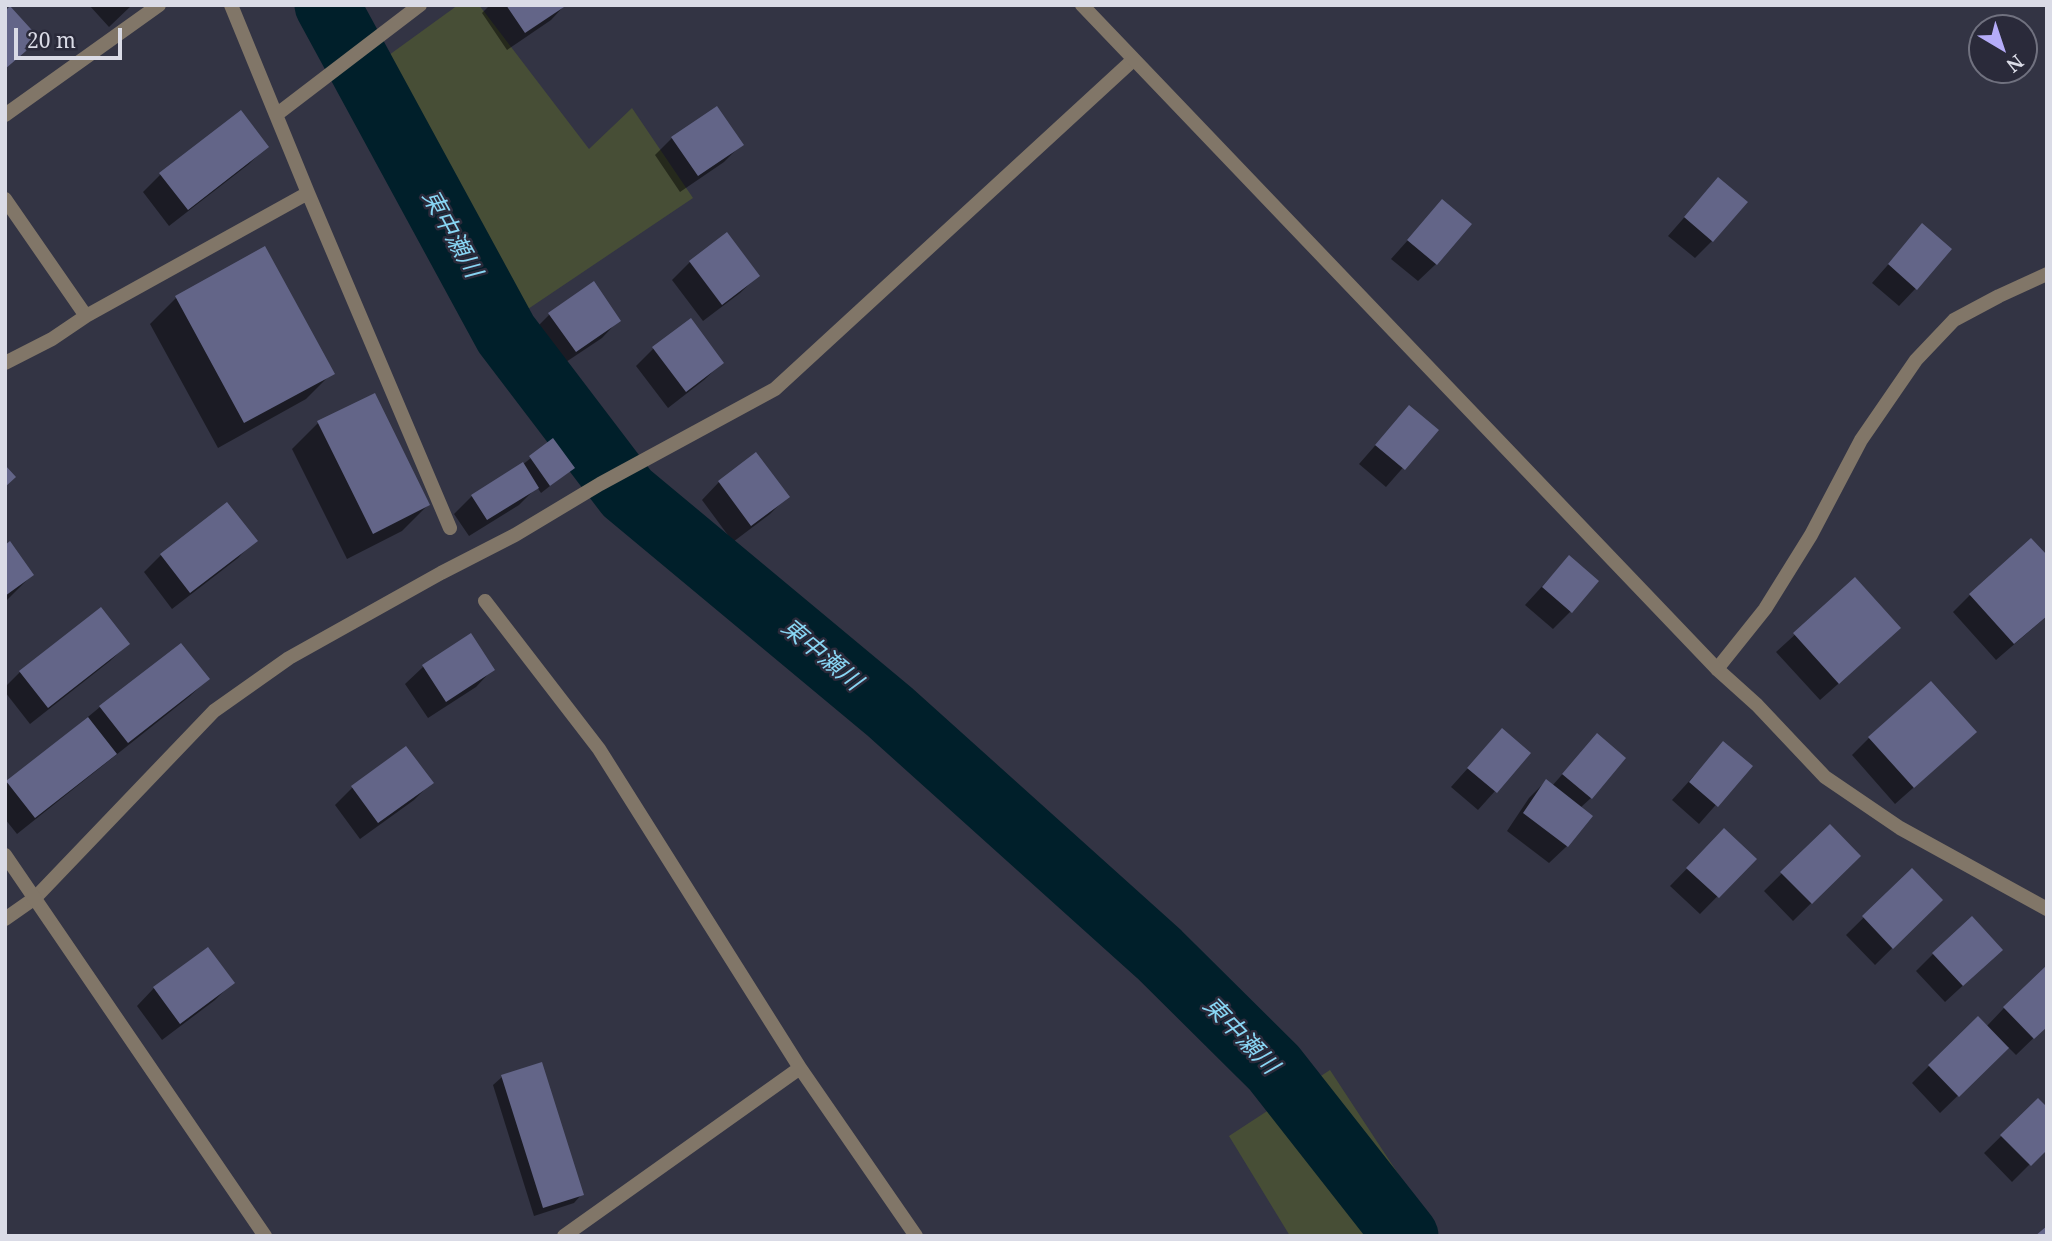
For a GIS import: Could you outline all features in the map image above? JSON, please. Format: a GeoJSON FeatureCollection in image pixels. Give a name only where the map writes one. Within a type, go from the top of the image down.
{"type":"FeatureCollection","features":[{"type":"Feature","properties":{"kind":"street"},"geometry":{"type":"LineString","coordinates":[[5,115],[159,5]]}},
{"type":"Feature","properties":{"kind":"street"},"geometry":{"type":"LineString","coordinates":[[231,5],[450,528]]}},
{"type":"Feature","properties":{"kind":"street"},"geometry":{"type":"LineString","coordinates":[[276,115],[420,5]]}},
{"type":"Feature","properties":{"kind":"street"},"geometry":{"type":"LineString","coordinates":[[1082,5],[1717,669],[1757,705],[1825,777],[1900,828],[2047,909]]}},
{"type":"Feature","properties":{"kind":"street"},"geometry":{"type":"LineString","coordinates":[[5,919],[35,898],[214,711],[289,658],[775,389],[1133,60]]}},
{"type":"Feature","properties":{"kind":"street"},"geometry":{"type":"LineString","coordinates":[[5,363],[308,193]]}},
{"type":"Feature","properties":{"kind":"street"},"geometry":{"type":"LineString","coordinates":[[5,200],[86,316]]}},
{"type":"Feature","properties":{"kind":"street"},"geometry":{"type":"LineString","coordinates":[[1717,669],[1765,609],[1811,535],[1861,440],[1916,360],[1954,320],[2047,274]]}},
{"type":"Feature","properties":{"kind":"street"},"geometry":{"type":"LineString","coordinates":[[485,601],[598,749],[800,1068],[916,1236]]}},
{"type":"Feature","properties":{"kind":"street"},"geometry":{"type":"LineString","coordinates":[[5,855],[265,1236]]}},
{"type":"Feature","properties":{"kind":"street"},"geometry":{"type":"LineString","coordinates":[[564,1236],[800,1068]]}},
{"type":"Feature","properties":{"kind":"green space"},"geometry":{"type":"Polygon","coordinates":[[[458,5],[479,5],[589,149],[632,108],[693,198],[528,309],[378,63],[458,5]]]}},
{"type":"Feature","properties":{"kind":"green space"},"geometry":{"type":"Polygon","coordinates":[[[1330,1070],[1439,1236],[1290,1236],[1229,1136],[1330,1070]]]}},
{"type":"Feature","properties":{"kind":"building"},"geometry":{"type":"Polygon","coordinates":[[[506,5],[567,5],[525,33],[506,5]]]}},
{"type":"Feature","properties":{"kind":"building"},"geometry":{"type":"Polygon","coordinates":[[[10,6],[40,39],[5,69],[5,11],[10,6]]]}},
{"type":"Feature","properties":{"kind":"building"},"geometry":{"type":"Polygon","coordinates":[[[717,106],[744,145],[698,176],[671,137],[717,106]]]}},
{"type":"Feature","properties":{"kind":"building"},"geometry":{"type":"Polygon","coordinates":[[[241,110],[269,147],[188,210],[159,173],[241,110]]]}},
{"type":"Feature","properties":{"kind":"building"},"geometry":{"type":"Polygon","coordinates":[[[1718,177],[1748,202],[1713,242],[1684,217],[1718,177]]]}},
{"type":"Feature","properties":{"kind":"building"},"geometry":{"type":"Polygon","coordinates":[[[1442,199],[1472,224],[1437,265],[1407,240],[1442,199]]]}},
{"type":"Feature","properties":{"kind":"building"},"geometry":{"type":"Polygon","coordinates":[[[1922,223],[1952,249],[1917,290],[1888,264],[1922,223]]]}},
{"type":"Feature","properties":{"kind":"building"},"geometry":{"type":"Polygon","coordinates":[[[727,232],[760,276],[722,305],[689,261],[727,232]]]}},
{"type":"Feature","properties":{"kind":"building"},"geometry":{"type":"Polygon","coordinates":[[[265,246],[335,374],[244,423],[175,296],[265,246]]]}},
{"type":"Feature","properties":{"kind":"building"},"geometry":{"type":"Polygon","coordinates":[[[594,281],[621,321],[576,352],[548,313],[594,281]]]}},
{"type":"Feature","properties":{"kind":"building"},"geometry":{"type":"Polygon","coordinates":[[[691,318],[724,363],[686,392],[652,347],[691,318]]]}},
{"type":"Feature","properties":{"kind":"building"},"geometry":{"type":"Polygon","coordinates":[[[375,393],[430,505],[373,534],[317,421],[375,393]]]}},
{"type":"Feature","properties":{"kind":"building"},"geometry":{"type":"Polygon","coordinates":[[[1409,405],[1439,430],[1405,470],[1375,445],[1409,405]]]}},
{"type":"Feature","properties":{"kind":"building"},"geometry":{"type":"Polygon","coordinates":[[[553,438],[575,468],[550,486],[529,456],[553,438]]]}},
{"type":"Feature","properties":{"kind":"building"},"geometry":{"type":"Polygon","coordinates":[[[756,452],[790,497],[751,526],[718,481],[756,452]]]}},
{"type":"Feature","properties":{"kind":"building"},"geometry":{"type":"Polygon","coordinates":[[[523,462],[539,488],[487,520],[471,495],[523,462]]]}},
{"type":"Feature","properties":{"kind":"building"},"geometry":{"type":"Polygon","coordinates":[[[5,465],[16,477],[5,487],[5,465]]]}},
{"type":"Feature","properties":{"kind":"building"},"geometry":{"type":"Polygon","coordinates":[[[227,502],[258,541],[190,593],[160,554],[227,502]]]}},
{"type":"Feature","properties":{"kind":"building"},"geometry":{"type":"Polygon","coordinates":[[[2031,538],[2047,555],[2047,616],[2014,644],[1969,594],[2031,538]]]}},
{"type":"Feature","properties":{"kind":"building"},"geometry":{"type":"Polygon","coordinates":[[[10,541],[34,575],[5,596],[5,545],[10,541]]]}},
{"type":"Feature","properties":{"kind":"building"},"geometry":{"type":"Polygon","coordinates":[[[1569,555],[1599,581],[1572,613],[1542,587],[1569,555]]]}},
{"type":"Feature","properties":{"kind":"building"},"geometry":{"type":"Polygon","coordinates":[[[1855,577],[1901,628],[1839,684],[1793,633],[1855,577]]]}},
{"type":"Feature","properties":{"kind":"building"},"geometry":{"type":"Polygon","coordinates":[[[101,607],[130,644],[48,708],[19,671],[101,607]]]}},
{"type":"Feature","properties":{"kind":"building"},"geometry":{"type":"Polygon","coordinates":[[[471,633],[495,670],[446,702],[422,665],[471,633]]]}},
{"type":"Feature","properties":{"kind":"building"},"geometry":{"type":"Polygon","coordinates":[[[181,643],[210,679],[128,743],[99,706],[181,643]]]}},
{"type":"Feature","properties":{"kind":"building"},"geometry":{"type":"Polygon","coordinates":[[[1931,681],[1977,732],[1914,788],[1868,737],[1931,681]]]}},
{"type":"Feature","properties":{"kind":"building"},"geometry":{"type":"Polygon","coordinates":[[[88,717],[117,754],[35,818],[6,781],[88,717]]]}},
{"type":"Feature","properties":{"kind":"building"},"geometry":{"type":"Polygon","coordinates":[[[1502,728],[1531,753],[1497,793],[1467,768],[1502,728]]]}},
{"type":"Feature","properties":{"kind":"building"},"geometry":{"type":"Polygon","coordinates":[[[1597,733],[1626,758],[1592,799],[1562,774],[1597,733]]]}},
{"type":"Feature","properties":{"kind":"building"},"geometry":{"type":"Polygon","coordinates":[[[1723,741],[1753,766],[1718,807],[1689,782],[1723,741]]]}},
{"type":"Feature","properties":{"kind":"building"},"geometry":{"type":"Polygon","coordinates":[[[406,746],[434,783],[378,823],[351,786],[406,746]]]}},
{"type":"Feature","properties":{"kind":"building"},"geometry":{"type":"Polygon","coordinates":[[[1546,779],[1593,816],[1568,847],[1523,813],[1546,779]]]}},
{"type":"Feature","properties":{"kind":"building"},"geometry":{"type":"Polygon","coordinates":[[[1830,824],[1861,856],[1812,904],[1780,872],[1830,824]]]}},
{"type":"Feature","properties":{"kind":"building"},"geometry":{"type":"Polygon","coordinates":[[[1724,828],[1757,859],[1719,898],[1686,868],[1724,828]]]}},
{"type":"Feature","properties":{"kind":"building"},"geometry":{"type":"Polygon","coordinates":[[[1912,868],[1943,900],[1893,949],[1862,916],[1912,868]]]}},
{"type":"Feature","properties":{"kind":"building"},"geometry":{"type":"Polygon","coordinates":[[[1972,916],[2003,950],[1963,986],[1932,953],[1972,916]]]}},
{"type":"Feature","properties":{"kind":"building"},"geometry":{"type":"Polygon","coordinates":[[[208,947],[235,983],[180,1024],[153,987],[208,947]]]}},
{"type":"Feature","properties":{"kind":"building"},"geometry":{"type":"Polygon","coordinates":[[[2047,965],[2047,1027],[2034,1039],[2003,1007],[2047,965]]]}},
{"type":"Feature","properties":{"kind":"building"},"geometry":{"type":"Polygon","coordinates":[[[1978,1016],[2009,1048],[1959,1097],[1928,1065],[1978,1016]]]}},
{"type":"Feature","properties":{"kind":"building"},"geometry":{"type":"Polygon","coordinates":[[[542,1062],[584,1195],[543,1208],[501,1075],[542,1062]]]}},
{"type":"Feature","properties":{"kind":"building"},"geometry":{"type":"Polygon","coordinates":[[[2038,1098],[2047,1107],[2047,1150],[2031,1166],[2000,1135],[2038,1098]]]}},
{"type":"Feature","properties":{"kind":"building"},"geometry":{"type":"Polygon","coordinates":[[[2047,1226],[2047,1236],[2035,1236],[2047,1226]]]}},
{"type":"Feature","properties":{"kind":"waterway","name":"東中瀬川"},"geometry":{"type":"LineString","coordinates":[[327,5],[506,334],[627,493],[890,712],[1159,954],[1274,1068],[1406,1236]]}}]}
